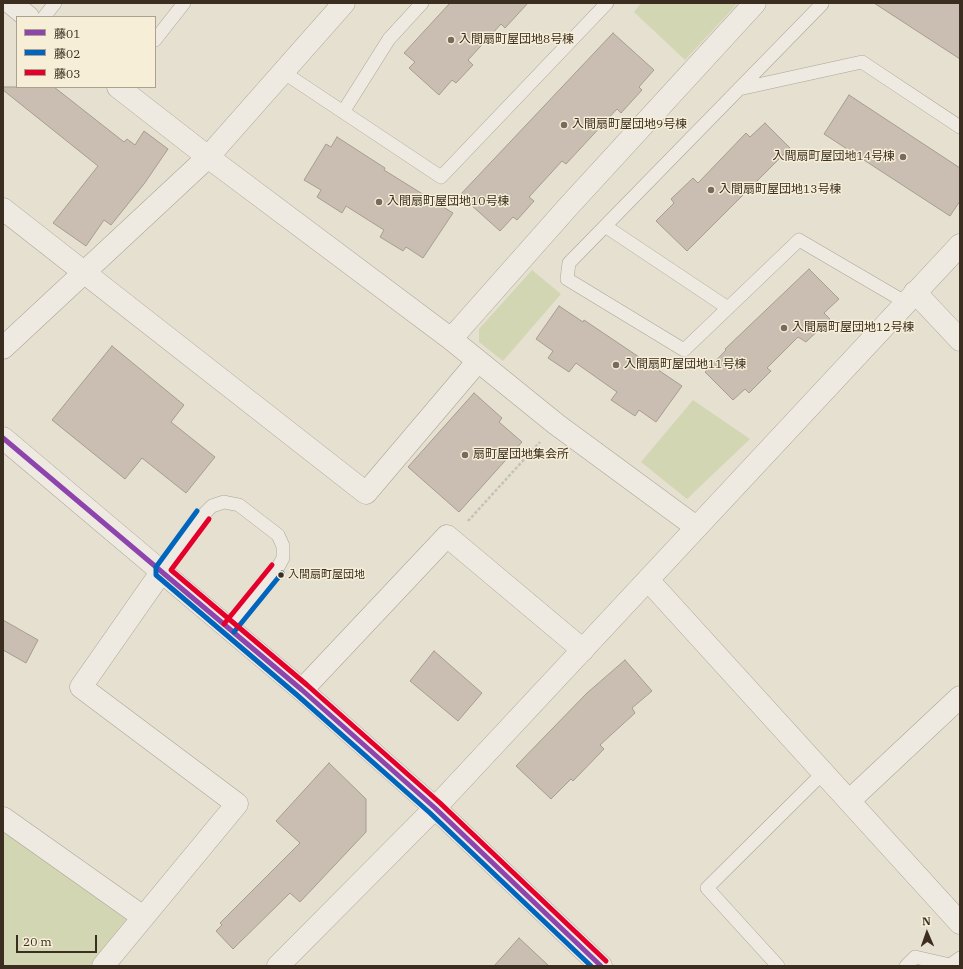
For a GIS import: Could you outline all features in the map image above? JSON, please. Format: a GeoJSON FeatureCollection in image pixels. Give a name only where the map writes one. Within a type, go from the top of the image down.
{"type":"FeatureCollection","features":[{"type":"Feature","properties":{"kind":"street"},"geometry":{"type":"LineString","coordinates":[[11,3],[27,16]]}},
{"type":"Feature","properties":{"kind":"street"},"geometry":{"type":"LineString","coordinates":[[3,348],[208,157],[344,3]]}},
{"type":"Feature","properties":{"kind":"street"},"geometry":{"type":"LineString","coordinates":[[450,339],[566,208],[755,3]]}},
{"type":"Feature","properties":{"kind":"street"},"geometry":{"type":"LineString","coordinates":[[119,88],[208,157],[450,339],[556,424],[696,527]]}},
{"type":"Feature","properties":{"kind":"street"},"geometry":{"type":"LineString","coordinates":[[3,209],[366,494],[478,361]]}},
{"type":"Feature","properties":{"kind":"street"},"geometry":{"type":"LineString","coordinates":[[278,966],[435,808],[960,245]]}},
{"type":"Feature","properties":{"kind":"street"},"geometry":{"type":"LineString","coordinates":[[910,297],[960,340]]}},
{"type":"Feature","properties":{"kind":"street"},"geometry":{"type":"LineString","coordinates":[[3,438],[302,690],[435,808],[601,966]]}},
{"type":"Feature","properties":{"kind":"street"},"geometry":{"type":"LineString","coordinates":[[302,690],[447,536],[583,650]]}},
{"type":"Feature","properties":{"kind":"street"},"geometry":{"type":"LineString","coordinates":[[103,966],[237,804],[82,687],[162,571]]}},
{"type":"Feature","properties":{"kind":"street"},"geometry":{"type":"LineString","coordinates":[[648,580],[960,922]]}},
{"type":"Feature","properties":{"kind":"street"},"geometry":{"type":"LineString","coordinates":[[849,801],[960,697]]}},
{"type":"Feature","properties":{"kind":"street"},"geometry":{"type":"LineString","coordinates":[[3,818],[143,917]]}},
{"type":"Feature","properties":{"kind":"lane"},"geometry":{"type":"LineString","coordinates":[[45,16],[55,3]]}},
{"type":"Feature","properties":{"kind":"lane"},"geometry":{"type":"LineString","coordinates":[[156,39],[184,3]]}},
{"type":"Feature","properties":{"kind":"lane"},"geometry":{"type":"LineString","coordinates":[[343,112],[389,39],[422,3]]}},
{"type":"Feature","properties":{"kind":"lane"},"geometry":{"type":"LineString","coordinates":[[283,72],[441,177],[607,3]]}},
{"type":"Feature","properties":{"kind":"lane"},"geometry":{"type":"LineString","coordinates":[[822,4],[569,262],[567,279],[684,350],[799,240],[910,297]]}},
{"type":"Feature","properties":{"kind":"lane"},"geometry":{"type":"LineString","coordinates":[[739,89],[862,62],[960,127]]}},
{"type":"Feature","properties":{"kind":"lane"},"geometry":{"type":"LineString","coordinates":[[605,226],[728,308]]}},
{"type":"Feature","properties":{"kind":"lane"},"geometry":{"type":"LineString","coordinates":[[162,571],[203,514],[212,506],[224,502],[239,505],[278,535],[283,546],[283,558],[277,569],[229,628]]}},
{"type":"Feature","properties":{"kind":"lane"},"geometry":{"type":"LineString","coordinates":[[778,966],[707,888],[823,773]]}},
{"type":"Feature","properties":{"kind":"lane"},"geometry":{"type":"LineString","coordinates":[[906,966],[915,957],[950,965],[960,958]]}},
{"type":"Feature","properties":{"kind":"path"},"geometry":{"type":"LineString","coordinates":[[452,540],[556,424]]}},
{"type":"Feature","properties":{"kind":"green space"},"geometry":{"type":"Polygon","coordinates":[[[641,3],[738,3],[685,60],[634,12],[641,3]]]}},
{"type":"Feature","properties":{"kind":"green space"},"geometry":{"type":"Polygon","coordinates":[[[532,270],[561,294],[503,361],[479,342],[479,329],[532,270]]]}},
{"type":"Feature","properties":{"kind":"green space"},"geometry":{"type":"Polygon","coordinates":[[[693,400],[750,439],[687,499],[641,462],[693,400]]]}},
{"type":"Feature","properties":{"kind":"green space"},"geometry":{"type":"Polygon","coordinates":[[[3,830],[130,920],[91,966],[3,966],[3,830]]]}},
{"type":"Feature","properties":{"kind":"building","name":"入間扇町屋団地8号棟"},"geometry":{"type":"Polygon","coordinates":[[[450,3],[528,3],[505,28],[501,24],[468,60],[473,65],[456,83],[452,80],[439,95],[409,68],[415,62],[404,53],[450,3]]]}},
{"type":"Feature","properties":{"kind":"building"},"geometry":{"type":"Polygon","coordinates":[[[874,3],[960,3],[960,59],[874,3]]]}},
{"type":"Feature","properties":{"kind":"building","name":"入間扇町屋団地9号棟"},"geometry":{"type":"Polygon","coordinates":[[[613,33],[654,70],[639,87],[642,90],[621,113],[617,109],[566,164],[562,161],[529,197],[534,201],[517,220],[513,217],[500,231],[460,195],[613,33]]]}},
{"type":"Feature","properties":{"kind":"building"},"geometry":{"type":"Polygon","coordinates":[[[3,87],[55,88],[124,142],[127,139],[135,145],[144,131],[168,149],[144,184],[111,225],[104,220],[86,246],[53,223],[98,166],[3,90],[3,87]]]}},
{"type":"Feature","properties":{"kind":"building","name":"入間扇町屋団地14号棟"},"geometry":{"type":"Polygon","coordinates":[[[849,95],[960,168],[960,201],[950,216],[824,134],[849,95]]]}},
{"type":"Feature","properties":{"kind":"building","name":"入間扇町屋団地13号棟"},"geometry":{"type":"Polygon","coordinates":[[[765,123],[790,148],[687,251],[656,221],[674,203],[671,199],[693,178],[698,183],[746,133],[750,137],[765,123]]]}},
{"type":"Feature","properties":{"kind":"building","name":"入間扇町屋団地10号棟"},"geometry":{"type":"Polygon","coordinates":[[[337,137],[385,168],[384,170],[453,213],[423,258],[406,247],[403,251],[380,237],[384,230],[346,206],[342,213],[317,197],[321,190],[304,180],[326,144],[331,147],[337,137]]]}},
{"type":"Feature","properties":{"kind":"building","name":"入間扇町屋団地12号棟"},"geometry":{"type":"Polygon","coordinates":[[[809,269],[839,299],[824,313],[830,319],[806,342],[798,337],[767,368],[771,371],[749,393],[745,389],[733,400],[705,372],[726,350],[725,349],[809,269]]]}},
{"type":"Feature","properties":{"kind":"building","name":"入間扇町屋団地11号棟"},"geometry":{"type":"Polygon","coordinates":[[[559,306],[583,322],[584,320],[682,386],[656,422],[639,410],[635,416],[611,400],[617,392],[576,363],[569,372],[548,358],[553,351],[536,339],[559,306]]]}},
{"type":"Feature","properties":{"kind":"building"},"geometry":{"type":"Polygon","coordinates":[[[112,346],[184,405],[171,422],[215,457],[186,493],[142,458],[125,479],[52,420],[112,346]]]}},
{"type":"Feature","properties":{"kind":"building","name":"扇町屋団地集会所"},"geometry":{"type":"Polygon","coordinates":[[[474,393],[502,418],[499,422],[522,442],[459,512],[408,467],[474,393]]]}},
{"type":"Feature","properties":{"kind":"building"},"geometry":{"type":"Polygon","coordinates":[[[3,620],[38,640],[26,663],[3,650],[3,620]]]}},
{"type":"Feature","properties":{"kind":"building"},"geometry":{"type":"Polygon","coordinates":[[[434,651],[482,693],[458,721],[410,681],[434,651]]]}},
{"type":"Feature","properties":{"kind":"building"},"geometry":{"type":"Polygon","coordinates":[[[625,660],[652,691],[632,708],[635,713],[600,745],[604,749],[573,781],[571,779],[551,799],[516,766],[587,693],[625,660]]]}},
{"type":"Feature","properties":{"kind":"building"},"geometry":{"type":"Polygon","coordinates":[[[329,763],[366,799],[366,832],[300,902],[290,893],[233,949],[216,931],[222,925],[220,923],[300,843],[276,821],[329,763]]]}},
{"type":"Feature","properties":{"kind":"building"},"geometry":{"type":"Polygon","coordinates":[[[519,938],[549,966],[494,966],[519,938]]]}},
{"type":"Feature","properties":{"kind":"transit line","name":"藤01"},"geometry":{"type":"LineString","coordinates":[[3,438],[302,690],[435,808],[601,966]]}},
{"type":"Feature","properties":{"kind":"transit line","name":"藤02"},"geometry":{"type":"LineString","coordinates":[[197,511],[156,567],[156,575],[297,695],[430,813],[591,966]]}},
{"type":"Feature","properties":{"kind":"transit line","name":"藤03"},"geometry":{"type":"LineString","coordinates":[[209,519],[171,570],[307,685],[440,803],[606,961]]}},
{"type":"Feature","properties":{"kind":"transit line","name":"藤03"},"geometry":{"type":"LineString","coordinates":[[224,624],[272,565]]}},
{"type":"Feature","properties":{"kind":"transit line","name":"藤02"},"geometry":{"type":"LineString","coordinates":[[234,632],[282,573]]}},
{"type":"Feature","properties":{"kind":"place","name":"入間扇町屋団地8号棟"},"geometry":{"type":"Point","coordinates":[451,40]}},
{"type":"Feature","properties":{"kind":"place","name":"入間扇町屋団地9号棟"},"geometry":{"type":"Point","coordinates":[564,125]}},
{"type":"Feature","properties":{"kind":"place","name":"入間扇町屋団地14号棟"},"geometry":{"type":"Point","coordinates":[903,157]}},
{"type":"Feature","properties":{"kind":"place","name":"入間扇町屋団地13号棟"},"geometry":{"type":"Point","coordinates":[711,190]}},
{"type":"Feature","properties":{"kind":"place","name":"入間扇町屋団地10号棟"},"geometry":{"type":"Point","coordinates":[379,202]}},
{"type":"Feature","properties":{"kind":"place","name":"入間扇町屋団地12号棟"},"geometry":{"type":"Point","coordinates":[784,328]}},
{"type":"Feature","properties":{"kind":"place","name":"入間扇町屋団地11号棟"},"geometry":{"type":"Point","coordinates":[616,365]}},
{"type":"Feature","properties":{"kind":"place","name":"扇町屋団地集会所"},"geometry":{"type":"Point","coordinates":[465,455]}},
{"type":"Feature","properties":{"kind":"place","name":"入間扇町屋団地"},"geometry":{"type":"Point","coordinates":[281,575]}}]}
